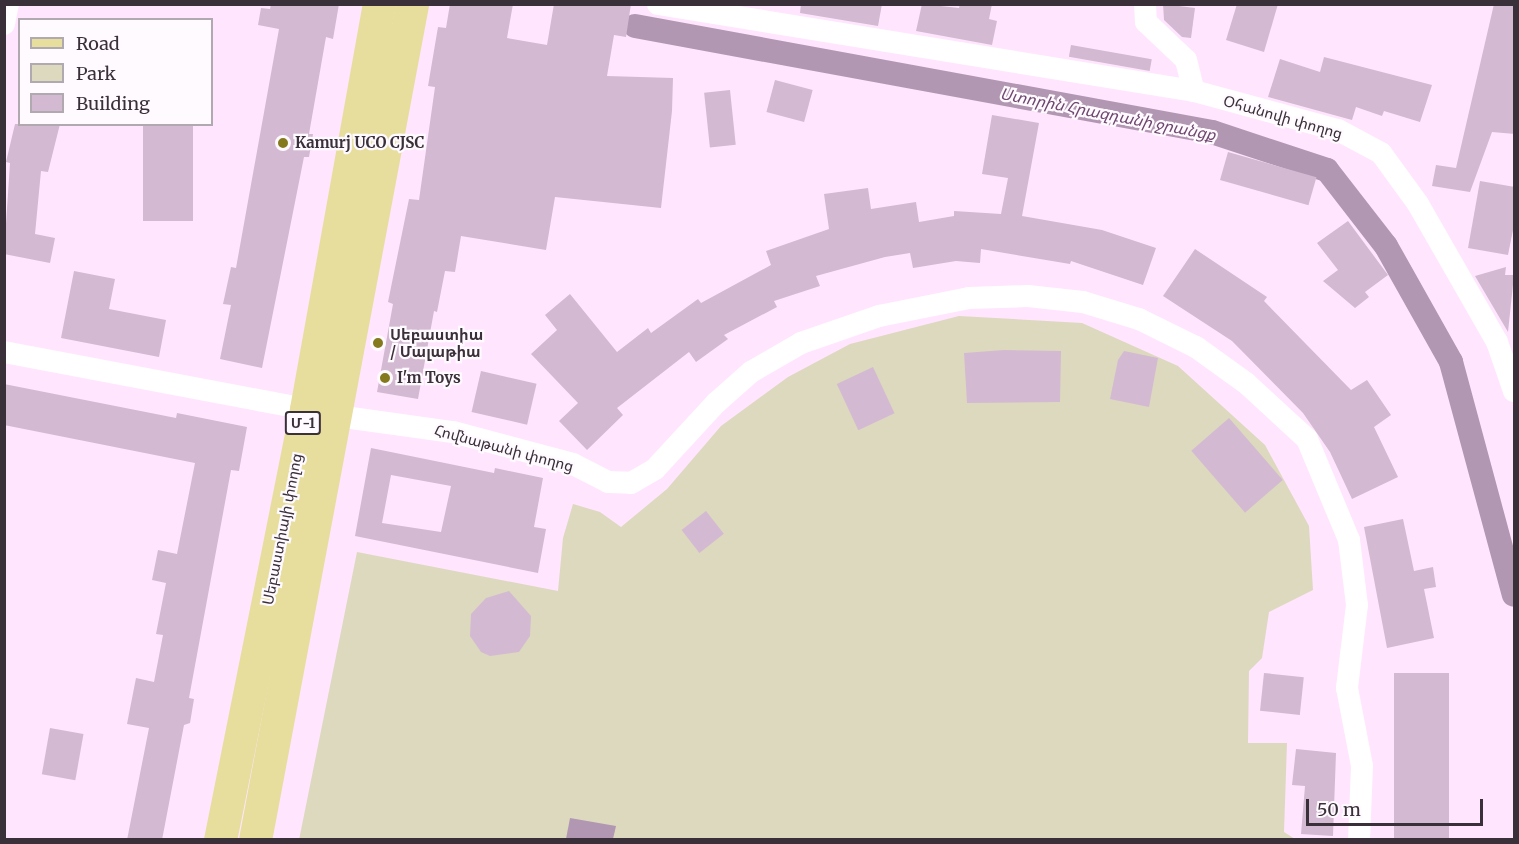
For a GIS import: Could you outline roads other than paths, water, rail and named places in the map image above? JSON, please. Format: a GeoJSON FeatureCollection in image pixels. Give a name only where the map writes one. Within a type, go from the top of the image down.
{"type":"FeatureCollection","features":[{"type":"Feature","properties":{"kind":"main road","name":"Սեբաստիայի փողոց"},"geometry":{"type":"LineString","coordinates":[[255,840],[321,412],[380,4]]}},
{"type":"Feature","properties":{"kind":"main road","name":"Սեբաստիայի փողոց"},"geometry":{"type":"LineString","coordinates":[[220,840],[321,412],[412,4]]}},
{"type":"Feature","properties":{"kind":"street"},"geometry":{"type":"LineString","coordinates":[[4,24],[8,4]]}},
{"type":"Feature","properties":{"kind":"street","name":"Օհանովի փողոց"},"geometry":{"type":"LineString","coordinates":[[658,4],[1194,91],[1338,130],[1381,153],[1418,204],[1497,342],[1515,391]]}},
{"type":"Feature","properties":{"kind":"street"},"geometry":{"type":"LineString","coordinates":[[1145,4],[1146,22],[1186,60],[1194,91]]}},
{"type":"Feature","properties":{"kind":"street","name":"Հովնաթանի փողոց"},"geometry":{"type":"LineString","coordinates":[[4,352],[321,412],[453,432],[573,464],[609,482],[632,483],[655,469],[716,403],[751,372],[801,343],[879,316],[969,298],[1028,296],[1083,302],[1139,319],[1196,347],[1221,365],[1307,439],[1349,540],[1357,605],[1347,688],[1362,765],[1359,840]]}},
{"type":"Feature","properties":{"kind":"waterway","name":"Ստորին Հրազդանի ջրանցք"},"geometry":{"type":"LineString","coordinates":[[635,26],[1212,132],[1327,170],[1386,246],[1451,362],[1514,595]]}},
{"type":"Feature","properties":{"kind":"place","name":"Kamurj UCO CJSC"},"geometry":{"type":"Point","coordinates":[283,143]}},
{"type":"Feature","properties":{"kind":"place","name":"Սեբաստիա / Մալաթիա"},"geometry":{"type":"Point","coordinates":[378,343]}},
{"type":"Feature","properties":{"kind":"place","name":"I'm Toys"},"geometry":{"type":"Point","coordinates":[385,378]}}]}
